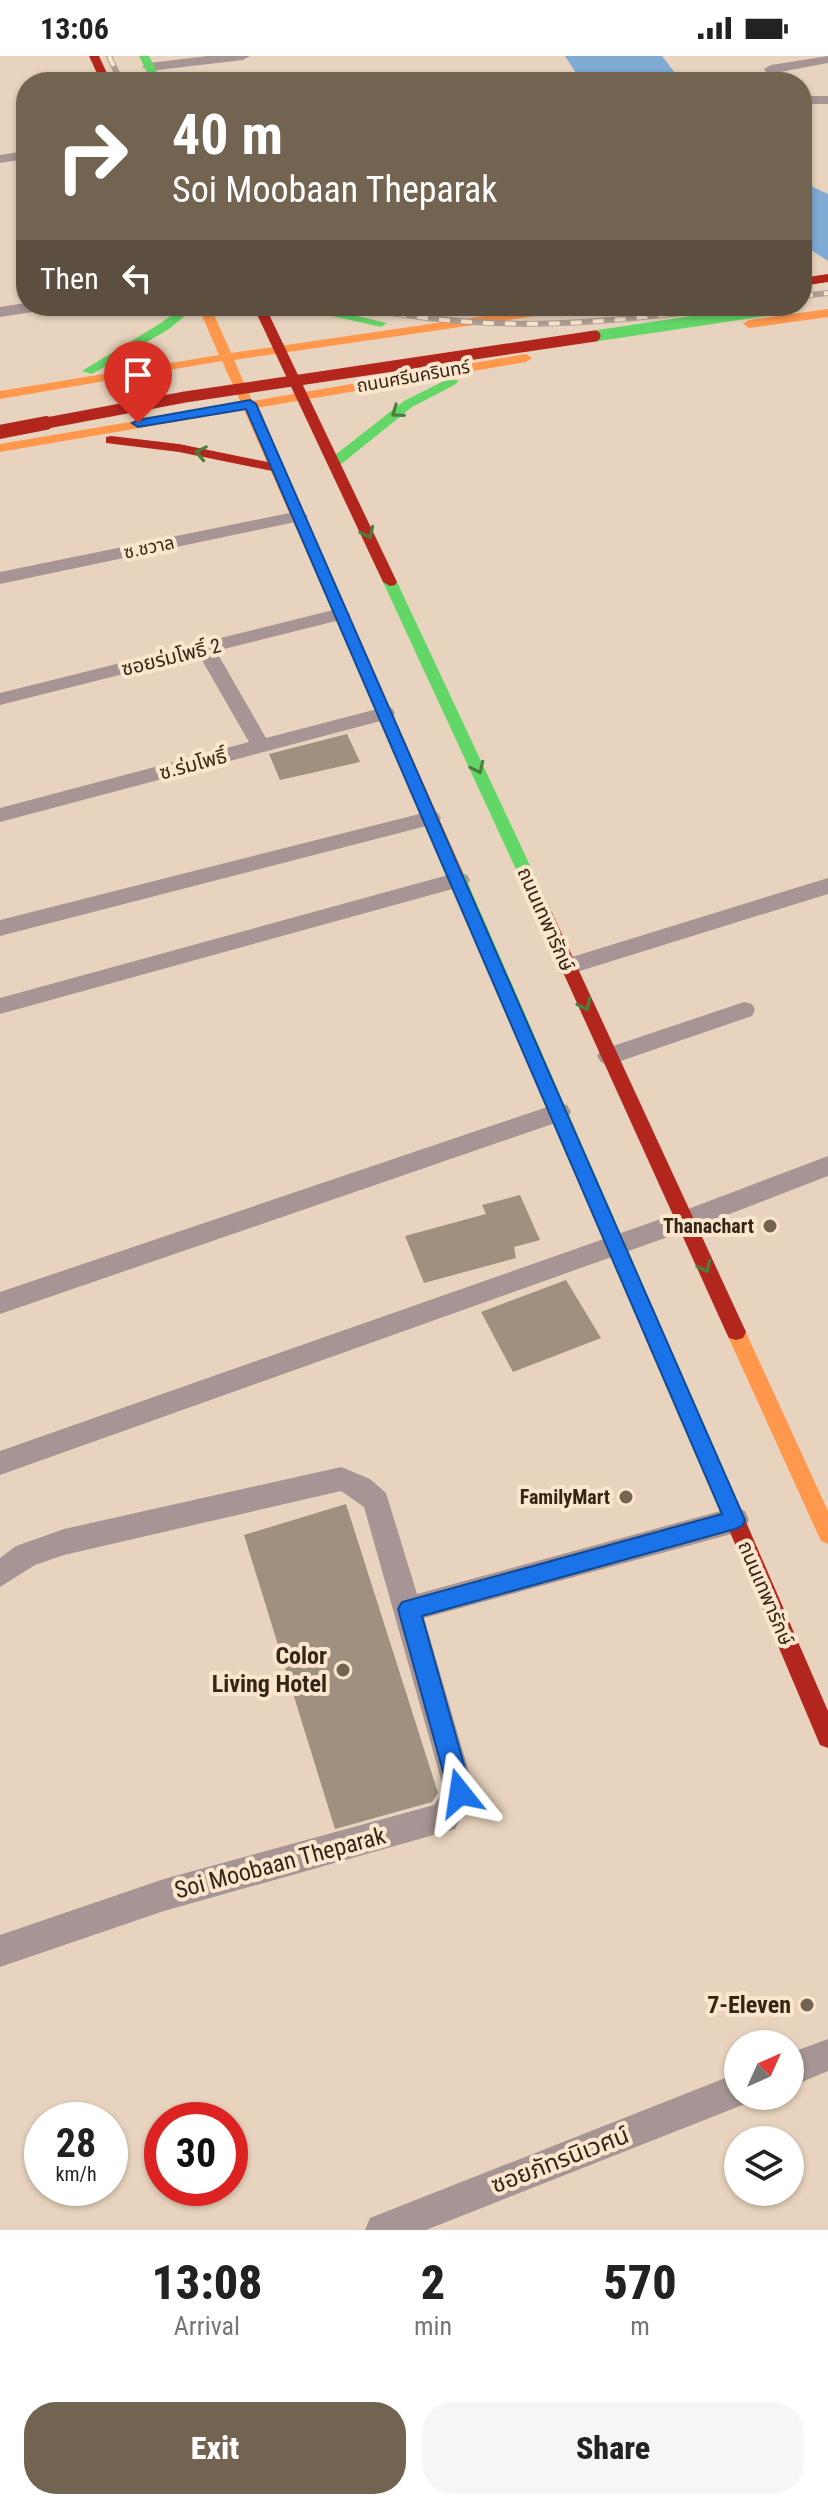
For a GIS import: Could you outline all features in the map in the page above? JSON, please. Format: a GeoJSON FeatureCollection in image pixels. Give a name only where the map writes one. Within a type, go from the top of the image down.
{"type":"FeatureCollection","features":[{"type":"Feature","properties":{"kind":"main road"},"geometry":{"type":"LineString","coordinates":[[64,383],[115,356],[176,316]]}},
{"type":"Feature","properties":{"kind":"main road","name":"ถนนเทพารักษ์"},"geometry":{"type":"LineString","coordinates":[[209,316],[459,880],[828,1737]]}},
{"type":"Feature","properties":{"kind":"main road","name":"ถนนเทพารักษ์"},"geometry":{"type":"LineString","coordinates":[[264,316],[492,798],[684,1221],[817,1482],[828,1534]]}},
{"type":"Feature","properties":{"kind":"main road"},"geometry":{"type":"LineString","coordinates":[[344,316],[429,326]]}},
{"type":"Feature","properties":{"kind":"main road"},"geometry":{"type":"LineString","coordinates":[[0,395],[281,348],[514,316]]}},
{"type":"Feature","properties":{"kind":"main road","name":"ถนนศรีนครินทร์"},"geometry":{"type":"LineString","coordinates":[[0,409],[533,316]]}},
{"type":"Feature","properties":{"kind":"main road"},"geometry":{"type":"LineString","coordinates":[[544,316],[531,319],[527,328],[534,339],[550,347],[582,348]]}},
{"type":"Feature","properties":{"kind":"main road","name":"ถนนศรีนครินทร์"},"geometry":{"type":"LineString","coordinates":[[0,432],[185,397],[729,316]]}},
{"type":"Feature","properties":{"kind":"main road","name":"ถนนศรีนครินทร์"},"geometry":{"type":"LineString","coordinates":[[0,448],[582,348],[807,316]]}},
{"type":"Feature","properties":{"kind":"main road"},"geometry":{"type":"LineString","coordinates":[[0,420],[530,332]]}},
{"type":"Feature","properties":{"kind":"main road"},"geometry":{"type":"LineString","coordinates":[[335,462],[408,404],[491,363]]}},
{"type":"Feature","properties":{"kind":"main road"},"geometry":{"type":"LineString","coordinates":[[54,438],[179,448],[277,468]]}},
{"type":"Feature","properties":{"kind":"street"},"geometry":{"type":"LineString","coordinates":[[150,68],[243,56]]}},
{"type":"Feature","properties":{"kind":"street"},"geometry":{"type":"LineString","coordinates":[[773,72],[771,69],[828,59]]}},
{"type":"Feature","properties":{"kind":"street","name":"ซ.ชวาล"},"geometry":{"type":"LineString","coordinates":[[0,578],[299,516]]}},
{"type":"Feature","properties":{"kind":"street","name":"ซอยร่มโพธิ์ 2"},"geometry":{"type":"LineString","coordinates":[[0,699],[341,614]]}},
{"type":"Feature","properties":{"kind":"street"},"geometry":{"type":"LineString","coordinates":[[205,649],[261,746]]}},
{"type":"Feature","properties":{"kind":"street","name":"ซ.ร่มโพธิ์"},"geometry":{"type":"LineString","coordinates":[[0,815],[385,713]]}},
{"type":"Feature","properties":{"kind":"street"},"geometry":{"type":"LineString","coordinates":[[0,928],[431,818]]}},
{"type":"Feature","properties":{"kind":"street"},"geometry":{"type":"LineString","coordinates":[[0,1006],[459,880]]}},
{"type":"Feature","properties":{"kind":"street"},"geometry":{"type":"LineString","coordinates":[[567,967],[828,886]]}},
{"type":"Feature","properties":{"kind":"street"},"geometry":{"type":"LineString","coordinates":[[609,1056],[744,1010]]}},
{"type":"Feature","properties":{"kind":"street"},"geometry":{"type":"LineString","coordinates":[[0,1303],[559,1112]]}},
{"type":"Feature","properties":{"kind":"street"},"geometry":{"type":"LineString","coordinates":[[0,1463],[684,1221],[828,1166]]}},
{"type":"Feature","properties":{"kind":"street","name":"Soi Moobaan Theparak"},"geometry":{"type":"LineString","coordinates":[[0,1574],[26,1555],[64,1542],[341,1479],[370,1492],[376,1502],[409,1609],[460,1793],[444,1818],[164,1895],[0,1951]]}},
{"type":"Feature","properties":{"kind":"street"},"geometry":{"type":"LineString","coordinates":[[409,1609],[735,1520]]}},
{"type":"Feature","properties":{"kind":"street"},"geometry":{"type":"LineString","coordinates":[[804,2064],[828,2055]]}},
{"type":"Feature","properties":{"kind":"street","name":"ซอยภัทรนิเวศน์"},"geometry":{"type":"LineString","coordinates":[[382,2230],[724,2096]]}},
{"type":"Feature","properties":{"kind":"water"},"geometry":{"type":"Polygon","coordinates":[[[565,56],[662,56],[674,72],[575,72],[565,56]]]}},
{"type":"Feature","properties":{"kind":"water"},"geometry":{"type":"Polygon","coordinates":[[[812,187],[828,194],[828,261],[812,251],[812,187]]]}},
{"type":"Feature","properties":{"kind":"building"},"geometry":{"type":"Polygon","coordinates":[[[347,734],[360,762],[280,780],[269,754],[347,734]]]}},
{"type":"Feature","properties":{"kind":"building"},"geometry":{"type":"Polygon","coordinates":[[[520,1195],[540,1240],[514,1247],[516,1258],[424,1283],[405,1236],[486,1214],[482,1205],[520,1195]]]}},
{"type":"Feature","properties":{"kind":"building"},"geometry":{"type":"Polygon","coordinates":[[[566,1280],[601,1338],[513,1372],[481,1312],[566,1280]]]}},
{"type":"Feature","properties":{"kind":"building","name":"Color Living Hotel"},"geometry":{"type":"Polygon","coordinates":[[[346,1504],[438,1793],[432,1802],[335,1829],[244,1535],[346,1504]]]}},
{"type":"Feature","properties":{"kind":"railway"},"geometry":{"type":"LineString","coordinates":[[109,56],[116,72]]}},
{"type":"Feature","properties":{"kind":"railway"},"geometry":{"type":"LineString","coordinates":[[812,295],[828,293]]}},
{"type":"Feature","properties":{"kind":"railway"},"geometry":{"type":"LineString","coordinates":[[412,316],[543,324],[652,316]]}},
{"type":"Feature","properties":{"kind":"traffic: fast"},"geometry":{"type":"LineString","coordinates":[[144,56],[152,72]]}},
{"type":"Feature","properties":{"kind":"traffic: fast"},"geometry":{"type":"LineString","coordinates":[[88,371],[178,316]]}},
{"type":"Feature","properties":{"kind":"traffic: fast"},"geometry":{"type":"LineString","coordinates":[[345,316],[381,323]]}},
{"type":"Feature","properties":{"kind":"traffic: fast"},"geometry":{"type":"LineString","coordinates":[[595,336],[729,316]]}},
{"type":"Feature","properties":{"kind":"traffic: fast"},"geometry":{"type":"LineString","coordinates":[[335,462],[408,404],[452,381]]}},
{"type":"Feature","properties":{"kind":"traffic: fast"},"geometry":{"type":"LineString","coordinates":[[390,582],[541,906]]}},
{"type":"Feature","properties":{"kind":"traffic: fast"},"geometry":{"type":"LineString","coordinates":[[456,874],[723,1492]]}},
{"type":"Feature","properties":{"kind":"traffic: slow"},"geometry":{"type":"LineString","coordinates":[[812,315],[828,313]]}},
{"type":"Feature","properties":{"kind":"traffic: slow"},"geometry":{"type":"LineString","coordinates":[[208,316],[456,874]]}},
{"type":"Feature","properties":{"kind":"traffic: slow"},"geometry":{"type":"LineString","coordinates":[[0,395],[227,357],[508,316]]}},
{"type":"Feature","properties":{"kind":"traffic: slow"},"geometry":{"type":"LineString","coordinates":[[749,324],[806,316]]}},
{"type":"Feature","properties":{"kind":"traffic: slow"},"geometry":{"type":"LineString","coordinates":[[0,448],[526,358]]}},
{"type":"Feature","properties":{"kind":"traffic: slow"},"geometry":{"type":"LineString","coordinates":[[736,1332],[828,1534]]}},
{"type":"Feature","properties":{"kind":"traffic: jam"},"geometry":{"type":"LineString","coordinates":[[94,56],[101,72]]}},
{"type":"Feature","properties":{"kind":"traffic: jam"},"geometry":{"type":"LineString","coordinates":[[812,280],[828,278]]}},
{"type":"Feature","properties":{"kind":"traffic: jam"},"geometry":{"type":"LineString","coordinates":[[264,316],[390,582]]}},
{"type":"Feature","properties":{"kind":"traffic: jam"},"geometry":{"type":"LineString","coordinates":[[0,432],[185,397],[595,336]]}},
{"type":"Feature","properties":{"kind":"traffic: jam"},"geometry":{"type":"LineString","coordinates":[[111,440],[179,448],[277,468]]}},
{"type":"Feature","properties":{"kind":"traffic: jam"},"geometry":{"type":"LineString","coordinates":[[541,906],[736,1332]]}},
{"type":"Feature","properties":{"kind":"traffic: jam"},"geometry":{"type":"LineString","coordinates":[[723,1492],[828,1737]]}},
{"type":"Feature","properties":{"kind":"place","name":"Thanachart"},"geometry":{"type":"Point","coordinates":[770,1226]}},
{"type":"Feature","properties":{"kind":"place","name":"FamilyMart"},"geometry":{"type":"Point","coordinates":[626,1497]}},
{"type":"Feature","properties":{"kind":"place","name":"Color Living Hotel"},"geometry":{"type":"Point","coordinates":[343,1670]}},
{"type":"Feature","properties":{"kind":"place","name":"7-Eleven"},"geometry":{"type":"Point","coordinates":[807,2005]}},
{"type":"Feature","properties":{"kind":"route"},"geometry":{"type":"LineString","coordinates":[[138,423],[250,404],[735,1520],[409,1609],[460,1793]]}}]}
